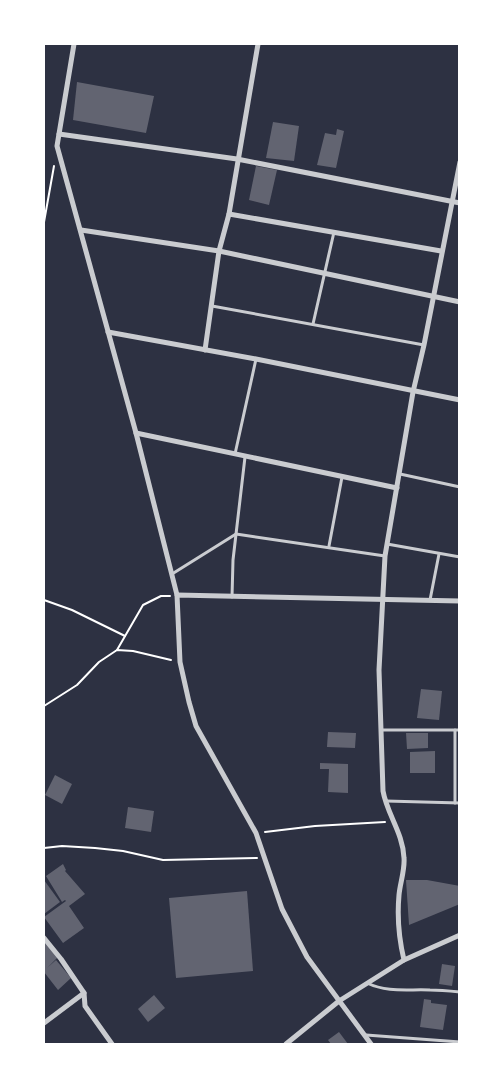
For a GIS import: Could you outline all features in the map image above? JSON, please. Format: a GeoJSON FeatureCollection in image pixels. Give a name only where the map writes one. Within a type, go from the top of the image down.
{"type":"FeatureCollection","features":[{"type":"Feature","properties":{"kind":"street"},"geometry":{"type":"LineString","coordinates":[[74,44],[57,146],[136,433],[172,574],[177,595],[180,662],[196,726],[256,833],[282,909],[307,957],[371,1044]]}},
{"type":"Feature","properties":{"kind":"street"},"geometry":{"type":"LineString","coordinates":[[205,350],[219,251],[229,214],[258,44]]}},
{"type":"Feature","properties":{"kind":"street"},"geometry":{"type":"LineString","coordinates":[[59,134],[237,159],[459,202]]}},
{"type":"Feature","properties":{"kind":"street"},"geometry":{"type":"LineString","coordinates":[[404,960],[399,933],[399,916],[404,858],[401,837],[385,801],[379,670],[382,599],[385,556],[413,392],[459,162]]}},
{"type":"Feature","properties":{"kind":"street"},"geometry":{"type":"LineString","coordinates":[[229,214],[441,251]]}},
{"type":"Feature","properties":{"kind":"street"},"geometry":{"type":"LineString","coordinates":[[81,230],[219,251],[459,302]]}},
{"type":"Feature","properties":{"kind":"street"},"geometry":{"type":"LineString","coordinates":[[108,332],[459,400]]}},
{"type":"Feature","properties":{"kind":"street"},"geometry":{"type":"LineString","coordinates":[[136,433],[397,488]]}},
{"type":"Feature","properties":{"kind":"street"},"geometry":{"type":"LineString","coordinates":[[177,595],[459,601]]}},
{"type":"Feature","properties":{"kind":"street"},"geometry":{"type":"LineString","coordinates":[[286,1044],[339,1001],[404,960],[459,935]]}},
{"type":"Feature","properties":{"kind":"street"},"geometry":{"type":"LineString","coordinates":[[44,938],[84,993],[85,1006],[112,1044]]}},
{"type":"Feature","properties":{"kind":"street"},"geometry":{"type":"LineString","coordinates":[[44,1023],[84,993]]}},
{"type":"Feature","properties":{"kind":"lane"},"geometry":{"type":"LineString","coordinates":[[312,324],[334,232]]}},
{"type":"Feature","properties":{"kind":"lane"},"geometry":{"type":"LineString","coordinates":[[212,306],[424,345]]}},
{"type":"Feature","properties":{"kind":"lane"},"geometry":{"type":"LineString","coordinates":[[234,454],[256,359]]}},
{"type":"Feature","properties":{"kind":"lane"},"geometry":{"type":"LineString","coordinates":[[232,597],[245,455]]}},
{"type":"Feature","properties":{"kind":"lane"},"geometry":{"type":"LineString","coordinates":[[399,474],[459,487]]}},
{"type":"Feature","properties":{"kind":"lane"},"geometry":{"type":"LineString","coordinates":[[328,546],[342,477]]}},
{"type":"Feature","properties":{"kind":"lane"},"geometry":{"type":"LineString","coordinates":[[172,574],[236,534],[385,556]]}},
{"type":"Feature","properties":{"kind":"lane"},"geometry":{"type":"LineString","coordinates":[[387,544],[459,557]]}},
{"type":"Feature","properties":{"kind":"lane"},"geometry":{"type":"LineString","coordinates":[[430,600],[439,554]]}},
{"type":"Feature","properties":{"kind":"lane"},"geometry":{"type":"LineString","coordinates":[[382,730],[457,730],[457,803],[385,801]]}},
{"type":"Feature","properties":{"kind":"lane"},"geometry":{"type":"LineString","coordinates":[[368,984],[395,990],[459,992]]}},
{"type":"Feature","properties":{"kind":"lane"},"geometry":{"type":"LineString","coordinates":[[366,1035],[459,1042]]}},
{"type":"Feature","properties":{"kind":"path"},"geometry":{"type":"LineString","coordinates":[[44,222],[57,146]]}},
{"type":"Feature","properties":{"kind":"path"},"geometry":{"type":"LineString","coordinates":[[44,706],[77,685],[99,662],[117,650],[143,605],[161,596],[177,595]]}},
{"type":"Feature","properties":{"kind":"path"},"geometry":{"type":"LineString","coordinates":[[44,600],[72,610],[125,636]]}},
{"type":"Feature","properties":{"kind":"path"},"geometry":{"type":"LineString","coordinates":[[117,650],[133,651],[180,662]]}},
{"type":"Feature","properties":{"kind":"path"},"geometry":{"type":"LineString","coordinates":[[256,833],[315,826],[393,821]]}},
{"type":"Feature","properties":{"kind":"path"},"geometry":{"type":"LineString","coordinates":[[44,848],[62,846],[95,848],[123,851],[163,860],[266,857]]}},
{"type":"Feature","properties":{"kind":"building"},"geometry":{"type":"Polygon","coordinates":[[[77,82],[154,96],[146,133],[73,120],[77,82]]]}},
{"type":"Feature","properties":{"kind":"building"},"geometry":{"type":"Polygon","coordinates":[[[273,122],[299,126],[294,161],[266,158],[273,122]]]}},
{"type":"Feature","properties":{"kind":"building"},"geometry":{"type":"Polygon","coordinates":[[[337,129],[344,131],[336,168],[317,165],[325,133],[336,135],[337,129]]]}},
{"type":"Feature","properties":{"kind":"building"},"geometry":{"type":"Polygon","coordinates":[[[256,166],[277,170],[269,205],[249,200],[256,166]]]}},
{"type":"Feature","properties":{"kind":"building"},"geometry":{"type":"Polygon","coordinates":[[[421,689],[442,691],[439,720],[417,718],[421,689]]]}},
{"type":"Feature","properties":{"kind":"building"},"geometry":{"type":"Polygon","coordinates":[[[328,732],[356,733],[355,748],[327,747],[328,732]]]}},
{"type":"Feature","properties":{"kind":"building"},"geometry":{"type":"Polygon","coordinates":[[[406,733],[428,733],[428,748],[407,749],[406,733]]]}},
{"type":"Feature","properties":{"kind":"building"},"geometry":{"type":"Polygon","coordinates":[[[435,751],[435,773],[410,773],[410,752],[435,751]]]}},
{"type":"Feature","properties":{"kind":"building"},"geometry":{"type":"Polygon","coordinates":[[[320,763],[348,764],[348,793],[328,792],[329,769],[320,769],[320,763]]]}},
{"type":"Feature","properties":{"kind":"building"},"geometry":{"type":"Polygon","coordinates":[[[55,775],[72,784],[62,804],[45,795],[55,775]]]}},
{"type":"Feature","properties":{"kind":"building"},"geometry":{"type":"Polygon","coordinates":[[[128,807],[154,811],[151,832],[125,828],[128,807]]]}},
{"type":"Feature","properties":{"kind":"building"},"geometry":{"type":"Polygon","coordinates":[[[63,864],[65,871],[85,894],[69,906],[84,928],[63,943],[44,917],[66,901],[62,902],[46,876],[63,864]]]}},
{"type":"Feature","properties":{"kind":"building"},"geometry":{"type":"Polygon","coordinates":[[[44,880],[60,902],[44,914],[44,880]]]}},
{"type":"Feature","properties":{"kind":"building"},"geometry":{"type":"Polygon","coordinates":[[[406,880],[427,880],[460,886],[460,904],[409,925],[406,880]]]}},
{"type":"Feature","properties":{"kind":"building"},"geometry":{"type":"Polygon","coordinates":[[[247,891],[253,971],[176,978],[169,898],[247,891]]]}},
{"type":"Feature","properties":{"kind":"building"},"geometry":{"type":"Polygon","coordinates":[[[44,941],[58,957],[47,968],[56,960],[71,978],[58,990],[44,972],[44,941]]]}},
{"type":"Feature","properties":{"kind":"building"},"geometry":{"type":"Polygon","coordinates":[[[442,964],[455,966],[452,986],[439,984],[442,964]]]}},
{"type":"Feature","properties":{"kind":"building"},"geometry":{"type":"Polygon","coordinates":[[[154,995],[165,1008],[148,1022],[138,1009],[154,995]]]}},
{"type":"Feature","properties":{"kind":"building"},"geometry":{"type":"Polygon","coordinates":[[[424,999],[431,1000],[431,1003],[447,1005],[443,1030],[420,1027],[424,999]]]}},
{"type":"Feature","properties":{"kind":"building"},"geometry":{"type":"Polygon","coordinates":[[[339,1032],[348,1044],[331,1044],[328,1040],[339,1032]]]}}]}
